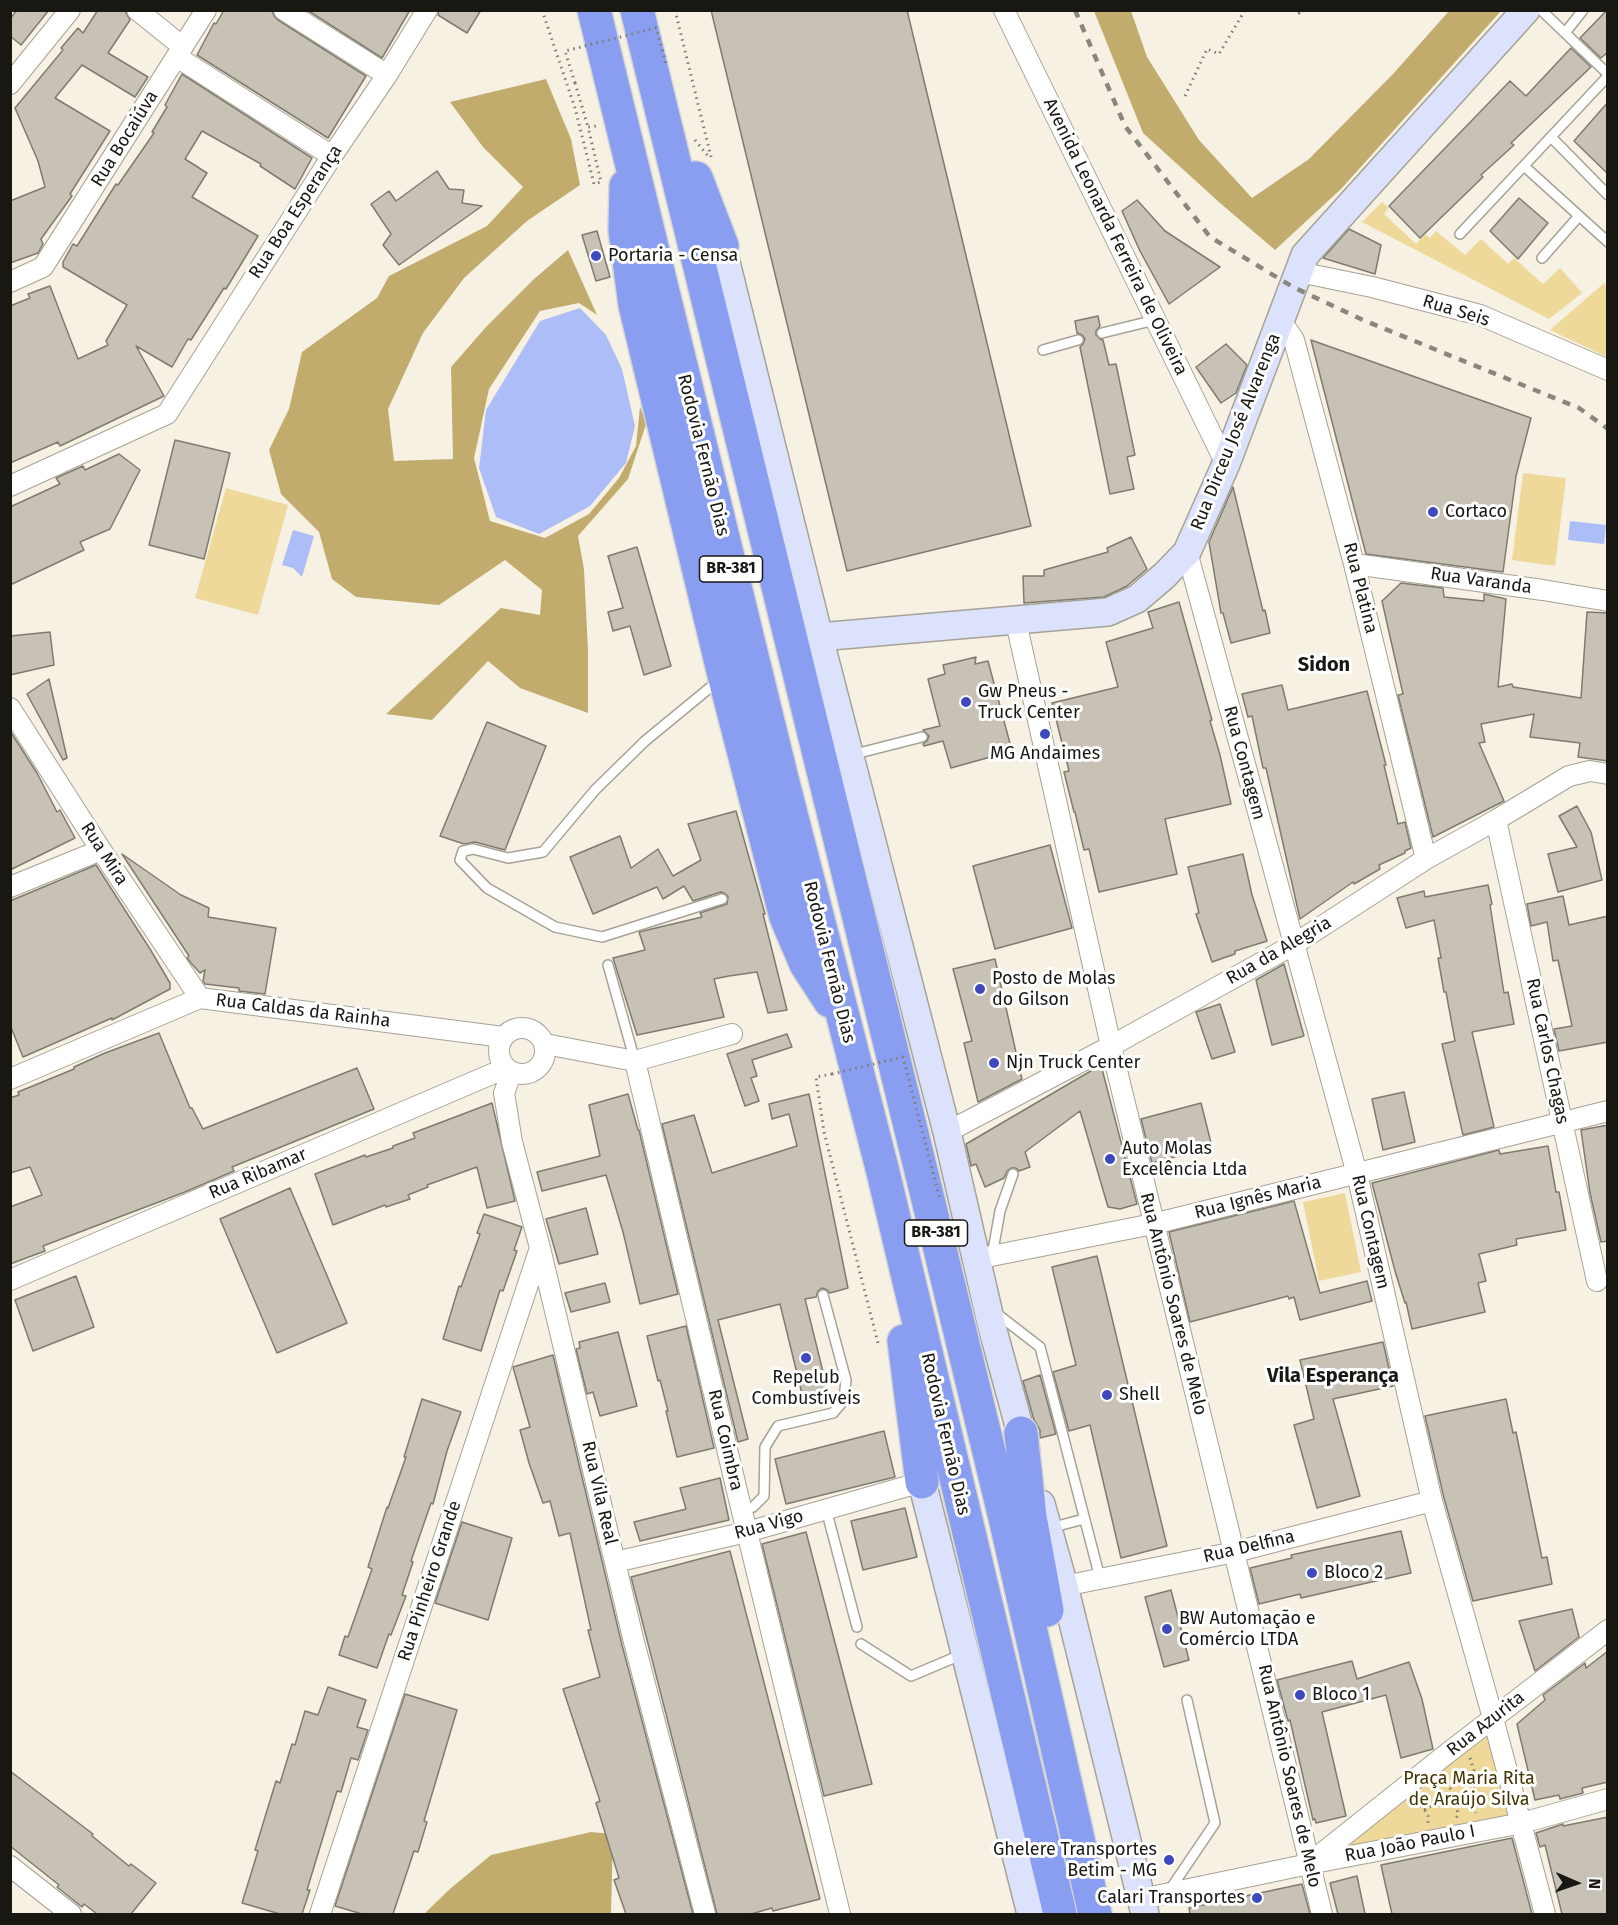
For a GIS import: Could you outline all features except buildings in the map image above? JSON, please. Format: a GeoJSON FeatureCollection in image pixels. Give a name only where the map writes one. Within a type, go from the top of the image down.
{"type":"FeatureCollection","features":[{"type":"Feature","properties":{"kind":"highway"},"geometry":{"type":"LineString","coordinates":[[582,10],[621,120],[625,230],[634,305],[724,675],[786,916],[806,964],[846,1026]]}},
{"type":"Feature","properties":{"kind":"highway","name":"Rodovia Fernão Dias"},"geometry":{"type":"LineString","coordinates":[[594,10],[782,779],[883,1172],[1060,1914]]}},
{"type":"Feature","properties":{"kind":"highway","name":"BR-381"},"geometry":{"type":"LineString","coordinates":[[637,10],[660,72],[663,114],[923,1175],[1006,1522],[1095,1914]]}},
{"type":"Feature","properties":{"kind":"highway"},"geometry":{"type":"LineString","coordinates":[[646,10],[660,72]]}},
{"type":"Feature","properties":{"kind":"highway","name":"BR-381"},"geometry":{"type":"LineString","coordinates":[[663,114],[688,159],[722,246]]}},
{"type":"Feature","properties":{"kind":"highway","name":"BR-381"},"geometry":{"type":"LineString","coordinates":[[883,1172],[922,1482]]}},
{"type":"Feature","properties":{"kind":"highway"},"geometry":{"type":"LineString","coordinates":[[1021,1433],[1030,1517],[1107,1914]]}},
{"type":"Feature","properties":{"kind":"main road","name":"Rua Dirceu José Alvarenga"},"geometry":{"type":"LineString","coordinates":[[819,638],[1108,612],[1137,599],[1165,575],[1187,552],[1226,464],[1305,255],[1526,10]]}},
{"type":"Feature","properties":{"kind":"main road","name":"BR-381"},"geometry":{"type":"LineString","coordinates":[[722,246],[819,638],[947,1132],[984,1258],[987,1307],[1064,1586],[1143,1907]]}},
{"type":"Feature","properties":{"kind":"main road","name":"Rodovia Fernão Dias"},"geometry":{"type":"LineString","coordinates":[[922,1482],[1031,1914]]}},
{"type":"Feature","properties":{"kind":"street"},"geometry":{"type":"LineString","coordinates":[[10,84],[70,10]]}},
{"type":"Feature","properties":{"kind":"street"},"geometry":{"type":"LineString","coordinates":[[137,10],[180,52],[332,156]]}},
{"type":"Feature","properties":{"kind":"street","name":"Rua Bocaiúva"},"geometry":{"type":"LineString","coordinates":[[10,282],[43,267],[206,10]]}},
{"type":"Feature","properties":{"kind":"street"},"geometry":{"type":"LineString","coordinates":[[284,10],[387,75]]}},
{"type":"Feature","properties":{"kind":"street","name":"Rua Boa Esperança"},"geometry":{"type":"LineString","coordinates":[[10,486],[167,414],[427,10]]}},
{"type":"Feature","properties":{"kind":"street","name":"Avenida Leonarda Ferreira de Oliveira"},"geometry":{"type":"LineString","coordinates":[[1005,10],[1226,464]]}},
{"type":"Feature","properties":{"kind":"street","name":"Rua Seis"},"geometry":{"type":"LineString","coordinates":[[1299,272],[1372,287],[1480,315],[1608,370]]}},
{"type":"Feature","properties":{"kind":"street","name":"Rua Platina"},"geometry":{"type":"LineString","coordinates":[[1281,321],[1294,340],[1354,564],[1426,859]]}},
{"type":"Feature","properties":{"kind":"street","name":"Rua Contagem"},"geometry":{"type":"LineString","coordinates":[[1187,552],[1357,1174],[1432,1501],[1522,1823],[1545,1914]]}},
{"type":"Feature","properties":{"kind":"street","name":"Rua Varanda"},"geometry":{"type":"LineString","coordinates":[[1354,564],[1608,601]]}},
{"type":"Feature","properties":{"kind":"street","name":"Rua Antônio Soares de Melo"},"geometry":{"type":"LineString","coordinates":[[1016,621],[1153,1224],[1322,1914]]}},
{"type":"Feature","properties":{"kind":"street","name":"Rua Mira"},"geometry":{"type":"LineString","coordinates":[[10,708],[200,998]]}},
{"type":"Feature","properties":{"kind":"street","name":"Rua da Alegria"},"geometry":{"type":"LineString","coordinates":[[947,1132],[1111,1046],[1293,945],[1426,859],[1569,776],[1590,771],[1608,774]]}},
{"type":"Feature","properties":{"kind":"street","name":"Rua Carlos Chagas"},"geometry":{"type":"LineString","coordinates":[[1496,820],[1597,1281]]}},
{"type":"Feature","properties":{"kind":"street"},"geometry":{"type":"LineString","coordinates":[[10,886],[101,850]]}},
{"type":"Feature","properties":{"kind":"street","name":"Rua Caldas da Rainha"},"geometry":{"type":"LineString","coordinates":[[10,1079],[200,998],[503,1037]]}},
{"type":"Feature","properties":{"kind":"street"},"geometry":{"type":"LineString","coordinates":[[522,1027],[536,1032],[545,1044],[544,1058],[536,1070],[530,1073],[511,1071],[502,1063],[499,1050],[503,1037],[508,1032],[522,1027]]}},
{"type":"Feature","properties":{"kind":"street"},"geometry":{"type":"LineString","coordinates":[[545,1044],[635,1061],[732,1034]]}},
{"type":"Feature","properties":{"kind":"street","name":"Rua Coimbra"},"geometry":{"type":"LineString","coordinates":[[635,1061],[840,1914]]}},
{"type":"Feature","properties":{"kind":"street","name":"Rua Vila Real"},"geometry":{"type":"LineString","coordinates":[[511,1071],[504,1093],[512,1142],[540,1248],[634,1642],[705,1914]]}},
{"type":"Feature","properties":{"kind":"street","name":"Rua Ribamar"},"geometry":{"type":"LineString","coordinates":[[10,1280],[511,1071]]}},
{"type":"Feature","properties":{"kind":"street","name":"Rua Ignês Maria"},"geometry":{"type":"LineString","coordinates":[[984,1258],[1153,1224],[1608,1111]]}},
{"type":"Feature","properties":{"kind":"street","name":"Rua Pinheiro Grande"},"geometry":{"type":"LineString","coordinates":[[320,1914],[540,1248]]}},
{"type":"Feature","properties":{"kind":"street","name":"Rua Vigo"},"geometry":{"type":"LineString","coordinates":[[615,1562],[747,1532],[922,1482]]}},
{"type":"Feature","properties":{"kind":"street","name":"Rua Delfina"},"geometry":{"type":"LineString","coordinates":[[1064,1586],[1235,1552],[1432,1501]]}},
{"type":"Feature","properties":{"kind":"street","name":"Rua Azurita"},"geometry":{"type":"LineString","coordinates":[[1309,1864],[1608,1630]]}},
{"type":"Feature","properties":{"kind":"street","name":"Rua João Paulo I"},"geometry":{"type":"LineString","coordinates":[[1143,1907],[1167,1893],[1522,1823],[1608,1799]]}},
{"type":"Feature","properties":{"kind":"street"},"geometry":{"type":"LineString","coordinates":[[10,1866],[71,1914]]}},
{"type":"Feature","properties":{"kind":"lane"},"geometry":{"type":"LineString","coordinates":[[1460,234],[1608,75],[1541,10]]}},
{"type":"Feature","properties":{"kind":"lane"},"geometry":{"type":"LineString","coordinates":[[1565,33],[1583,10]]}},
{"type":"Feature","properties":{"kind":"lane"},"geometry":{"type":"LineString","coordinates":[[1551,137],[1608,195]]}},
{"type":"Feature","properties":{"kind":"lane"},"geometry":{"type":"LineString","coordinates":[[1524,166],[1608,242]]}},
{"type":"Feature","properties":{"kind":"lane"},"geometry":{"type":"LineString","coordinates":[[1542,258],[1579,216]]}},
{"type":"Feature","properties":{"kind":"lane"},"geometry":{"type":"LineString","coordinates":[[1102,333],[1155,320]]}},
{"type":"Feature","properties":{"kind":"lane"},"geometry":{"type":"LineString","coordinates":[[1043,350],[1078,340]]}},
{"type":"Feature","properties":{"kind":"lane"},"geometry":{"type":"LineString","coordinates":[[722,899],[602,937],[555,927],[487,888],[460,860],[463,850],[473,849],[508,858],[543,852],[595,790],[645,741],[724,675]]}},
{"type":"Feature","properties":{"kind":"lane"},"geometry":{"type":"LineString","coordinates":[[850,756],[922,737]]}},
{"type":"Feature","properties":{"kind":"lane","name":"Rua Coimbra"},"geometry":{"type":"LineString","coordinates":[[608,965],[635,1061]]}},
{"type":"Feature","properties":{"kind":"lane"},"geometry":{"type":"LineString","coordinates":[[984,1258],[1012,1174]]}},
{"type":"Feature","properties":{"kind":"lane"},"geometry":{"type":"LineString","coordinates":[[742,1510],[753,1507],[764,1496],[765,1447],[778,1426],[833,1413],[844,1400],[846,1380],[823,1295]]}},
{"type":"Feature","properties":{"kind":"lane"},"geometry":{"type":"LineString","coordinates":[[987,1307],[1040,1347],[1100,1578]]}},
{"type":"Feature","properties":{"kind":"lane"},"geometry":{"type":"LineString","coordinates":[[826,1509],[856,1627]]}},
{"type":"Feature","properties":{"kind":"lane"},"geometry":{"type":"LineString","coordinates":[[1048,1528],[1084,1519]]}},
{"type":"Feature","properties":{"kind":"lane"},"geometry":{"type":"LineString","coordinates":[[861,1644],[911,1676],[965,1653]]}},
{"type":"Feature","properties":{"kind":"lane"},"geometry":{"type":"LineString","coordinates":[[1167,1893],[1215,1823],[1187,1700]]}},
{"type":"Feature","properties":{"kind":"path"},"geometry":{"type":"LineString","coordinates":[[542,10],[574,108],[594,184],[601,182],[566,51],[656,28],[660,72]]}},
{"type":"Feature","properties":{"kind":"path"},"geometry":{"type":"LineString","coordinates":[[675,10],[711,161],[691,135]]}},
{"type":"Feature","properties":{"kind":"path"},"geometry":{"type":"LineString","coordinates":[[1185,96],[1207,49],[1219,54],[1245,10]]}},
{"type":"Feature","properties":{"kind":"path"},"geometry":{"type":"LineString","coordinates":[[1293,10],[1299,13],[1300,10]]}},
{"type":"Feature","properties":{"kind":"path"},"geometry":{"type":"LineString","coordinates":[[588,127],[621,120]]}},
{"type":"Feature","properties":{"kind":"path"},"geometry":{"type":"LineString","coordinates":[[879,1348],[824,1132],[816,1077],[903,1057],[939,1199]]}},
{"type":"Feature","properties":{"kind":"path"},"geometry":{"type":"LineString","coordinates":[[1468,1751],[1479,1785]]}},
{"type":"Feature","properties":{"kind":"path"},"geometry":{"type":"LineString","coordinates":[[1438,1775],[1445,1779],[1454,1796],[1458,1815],[1455,1823]]}},
{"type":"Feature","properties":{"kind":"path"},"geometry":{"type":"LineString","coordinates":[[1424,1809],[1496,1777]]}},
{"type":"Feature","properties":{"kind":"path"},"geometry":{"type":"LineString","coordinates":[[1470,1789],[1477,1818]]}},
{"type":"Feature","properties":{"kind":"path"},"geometry":{"type":"LineString","coordinates":[[1410,1796],[1419,1803],[1428,1816],[1426,1828],[1436,1826]]}},
{"type":"Feature","properties":{"kind":"green space"},"geometry":{"type":"Polygon","coordinates":[[[1382,202],[1389,208],[1384,214],[1416,244],[1425,234],[1430,238],[1436,231],[1465,255],[1481,239],[1508,264],[1514,258],[1543,284],[1560,268],[1582,293],[1549,319],[1362,222],[1382,202]]]}},
{"type":"Feature","properties":{"kind":"green space"},"geometry":{"type":"Polygon","coordinates":[[[1604,283],[1608,290],[1607,357],[1550,330],[1604,283]]]}},
{"type":"Feature","properties":{"kind":"green space"},"geometry":{"type":"Polygon","coordinates":[[[1523,473],[1566,478],[1555,566],[1512,560],[1523,473]]]}},
{"type":"Feature","properties":{"kind":"green space"},"geometry":{"type":"Polygon","coordinates":[[[226,488],[288,505],[258,615],[195,598],[226,488]]]}},
{"type":"Feature","properties":{"kind":"green space"},"geometry":{"type":"Polygon","coordinates":[[[1345,1193],[1361,1272],[1319,1281],[1303,1202],[1345,1193]]]}},
{"type":"Feature","properties":{"kind":"green space","name":"Praça Maria Rita de Araújo Silva"},"geometry":{"type":"Polygon","coordinates":[[[1492,1724],[1512,1816],[1329,1855],[1492,1724]]]}},
{"type":"Feature","properties":{"kind":"shaded area"},"geometry":{"type":"Polygon","coordinates":[[[1094,11],[1131,11],[1147,57],[1199,140],[1252,198],[1309,159],[1393,74],[1449,11],[1501,11],[1341,189],[1275,250],[1143,133],[1094,11]]]}},
{"type":"Feature","properties":{"kind":"shaded area"},"geometry":{"type":"Polygon","coordinates":[[[546,79],[571,139],[580,185],[527,221],[464,278],[423,333],[388,409],[394,461],[453,459],[451,367],[487,326],[534,279],[568,250],[597,315],[579,303],[540,311],[489,389],[474,458],[490,521],[545,538],[589,514],[619,478],[636,446],[640,407],[647,421],[628,479],[578,536],[584,569],[588,713],[520,688],[488,661],[432,720],[386,714],[501,608],[540,615],[542,590],[505,560],[439,605],[356,597],[332,579],[319,532],[281,494],[269,450],[289,409],[302,352],[377,298],[389,276],[487,226],[523,187],[483,147],[450,102],[546,79]]]}},
{"type":"Feature","properties":{"kind":"shaded area"},"geometry":{"type":"Polygon","coordinates":[[[591,1832],[613,1834],[611,1914],[424,1914],[491,1855],[591,1832]]]}},
{"type":"Feature","properties":{"kind":"water"},"geometry":{"type":"Polygon","coordinates":[[[580,308],[606,335],[622,369],[635,426],[626,463],[590,506],[539,534],[496,517],[479,468],[486,410],[540,321],[580,308]]]}},
{"type":"Feature","properties":{"kind":"water"},"geometry":{"type":"Polygon","coordinates":[[[1570,521],[1606,525],[1604,544],[1568,540],[1570,521]]]}},
{"type":"Feature","properties":{"kind":"water"},"geometry":{"type":"Polygon","coordinates":[[[293,530],[314,536],[302,577],[293,568],[282,565],[293,530]]]}},
{"type":"Feature","properties":{"kind":"railway"},"geometry":{"type":"LineString","coordinates":[[1075,10],[1125,126],[1210,237],[1293,287],[1363,320],[1579,408],[1608,429]]}},
{"type":"Feature","properties":{"kind":"place","name":"Portaria - Censa"},"geometry":{"type":"Point","coordinates":[596,256]}},
{"type":"Feature","properties":{"kind":"place","name":"Cortaco"},"geometry":{"type":"Point","coordinates":[1433,512]}},
{"type":"Feature","properties":{"kind":"place","name":"Gw Pneus - Truck Center"},"geometry":{"type":"Point","coordinates":[966,702]}},
{"type":"Feature","properties":{"kind":"place","name":"MG Andaimes"},"geometry":{"type":"Point","coordinates":[1045,734]}},
{"type":"Feature","properties":{"kind":"place","name":"Posto de Molas do Gilson"},"geometry":{"type":"Point","coordinates":[980,989]}},
{"type":"Feature","properties":{"kind":"place","name":"Njn Truck Center"},"geometry":{"type":"Point","coordinates":[994,1063]}},
{"type":"Feature","properties":{"kind":"place","name":"Auto Molas Excelência Ltda"},"geometry":{"type":"Point","coordinates":[1110,1159]}},
{"type":"Feature","properties":{"kind":"place","name":"Repelub Combustíveis"},"geometry":{"type":"Point","coordinates":[806,1358]}},
{"type":"Feature","properties":{"kind":"place","name":"Shell"},"geometry":{"type":"Point","coordinates":[1107,1395]}},
{"type":"Feature","properties":{"kind":"place","name":"Bloco 2"},"geometry":{"type":"Point","coordinates":[1312,1573]}},
{"type":"Feature","properties":{"kind":"place","name":"BW Automação e Comércio LTDA"},"geometry":{"type":"Point","coordinates":[1167,1629]}},
{"type":"Feature","properties":{"kind":"place","name":"Bloco 1"},"geometry":{"type":"Point","coordinates":[1300,1695]}},
{"type":"Feature","properties":{"kind":"place","name":"Ghelere Transportes Betim - MG"},"geometry":{"type":"Point","coordinates":[1169,1860]}},
{"type":"Feature","properties":{"kind":"place","name":"Calari Transportes"},"geometry":{"type":"Point","coordinates":[1257,1898]}},
{"type":"Feature","properties":{"kind":"district","name":"Sidon"},"geometry":{"type":"Point","coordinates":[1324,665]}},
{"type":"Feature","properties":{"kind":"district","name":"Vila Esperança"},"geometry":{"type":"Point","coordinates":[1333,1376]}}]}
